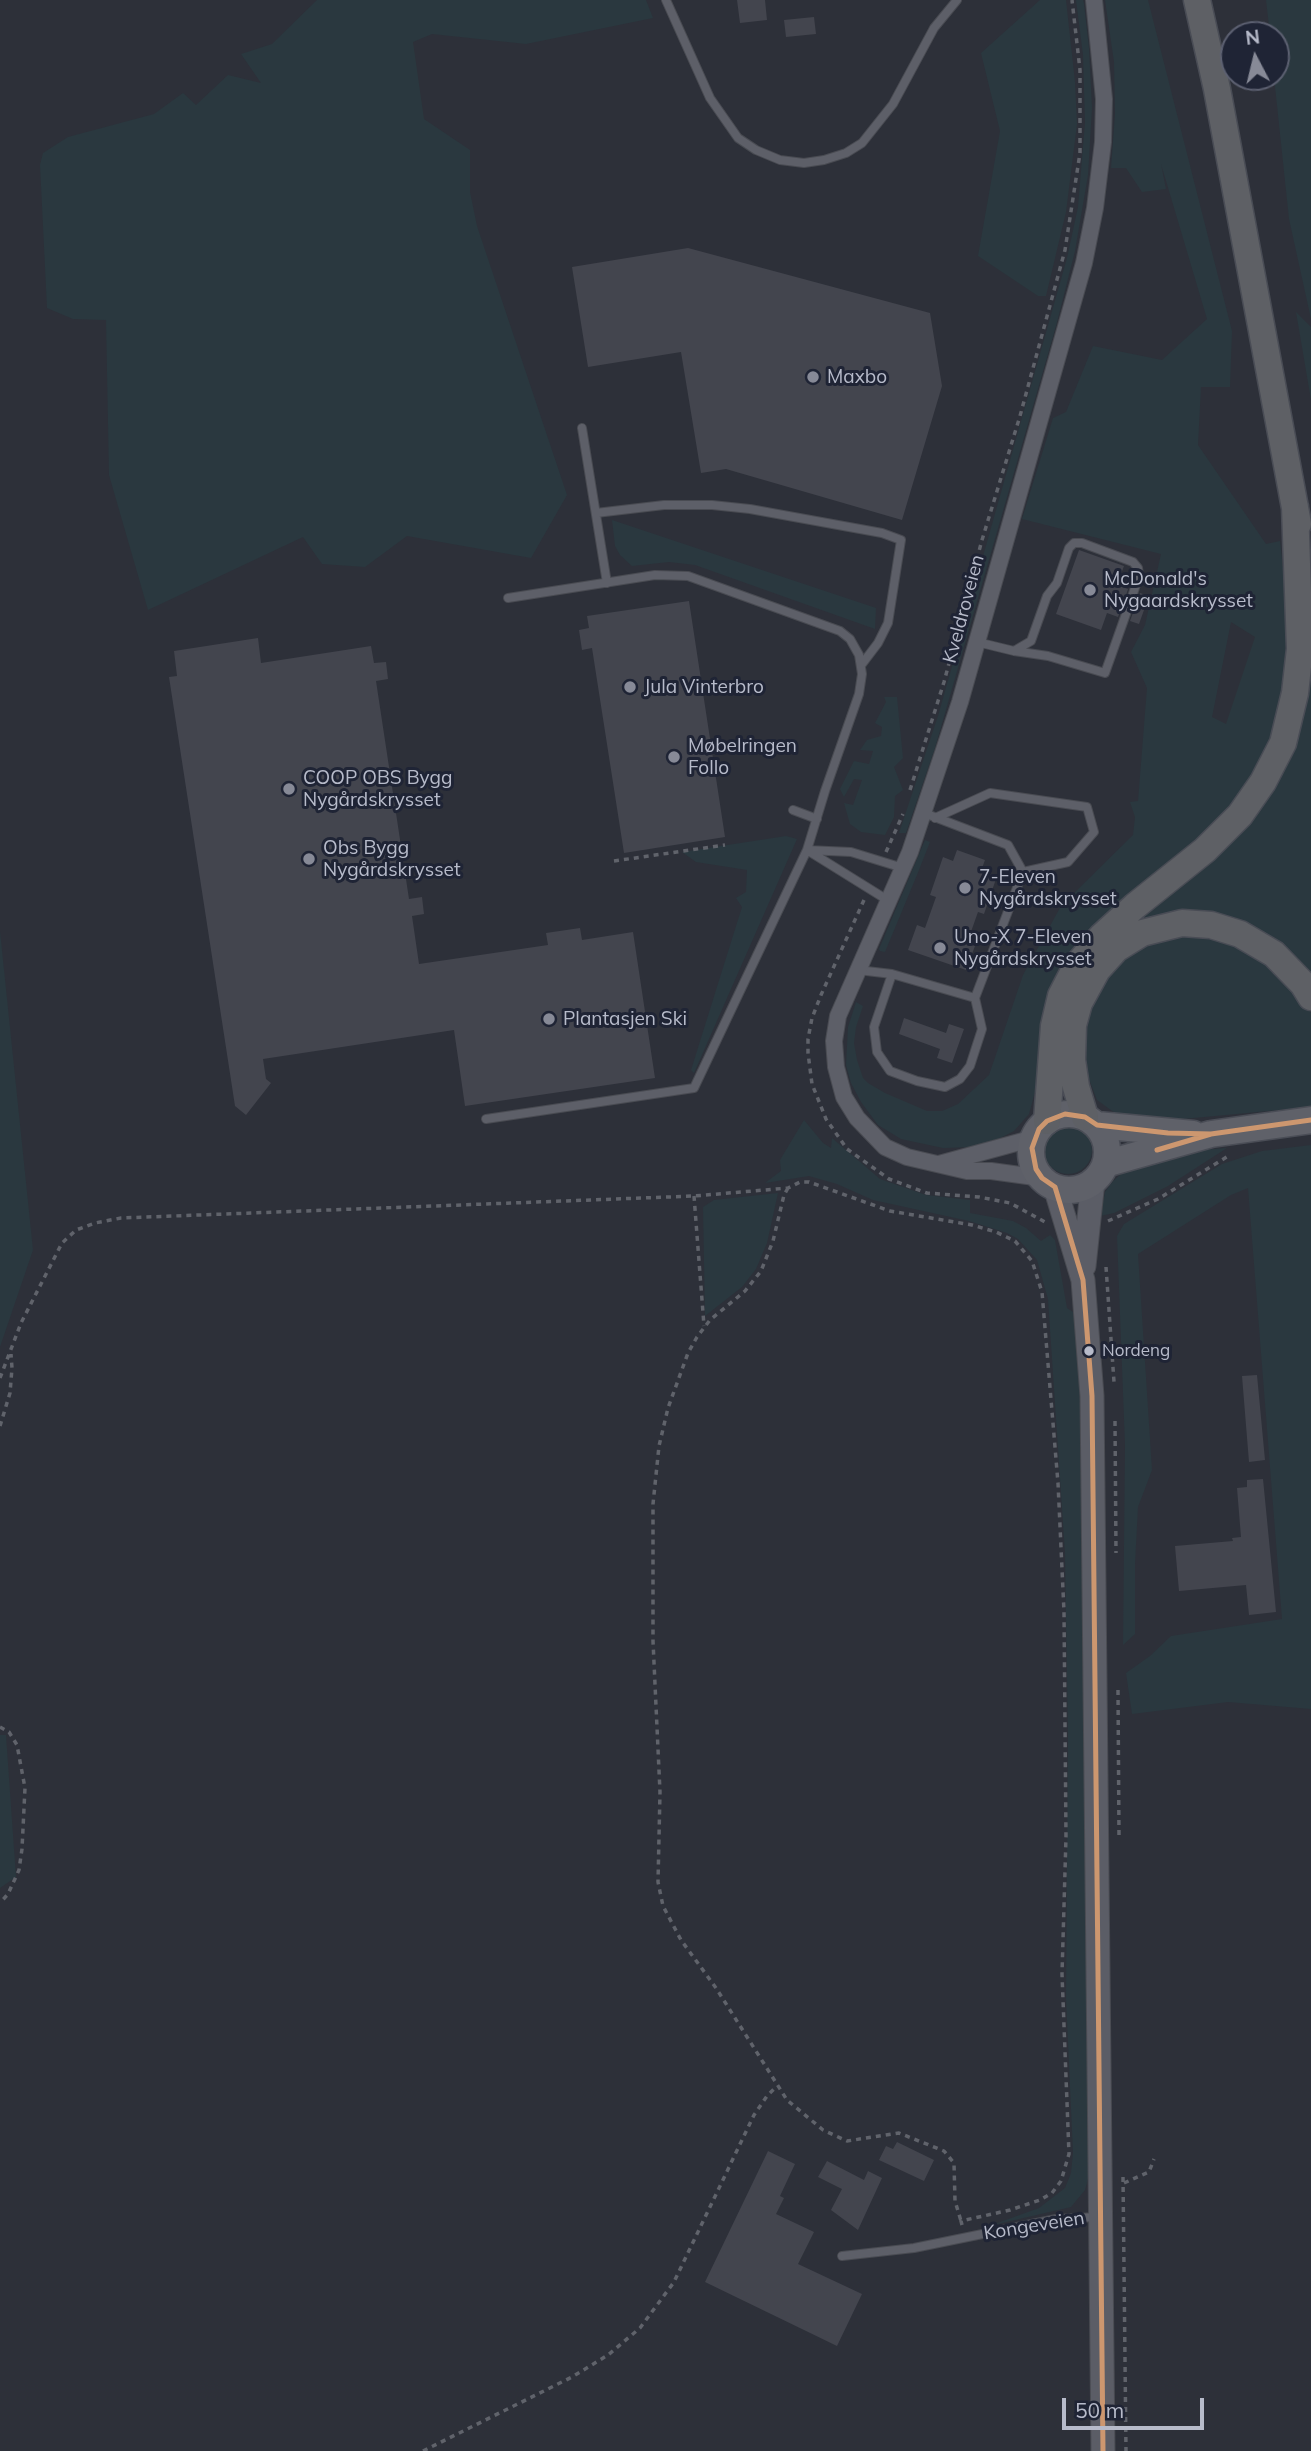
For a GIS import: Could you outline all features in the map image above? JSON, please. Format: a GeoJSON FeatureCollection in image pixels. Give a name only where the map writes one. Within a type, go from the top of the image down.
{"type":"FeatureCollection","features":[{"type":"Feature","properties":{"kind":"highway"},"geometry":{"type":"LineString","coordinates":[[1040,1129],[1054,1026],[1061,996],[1077,965],[1102,936],[1205,850],[1240,815],[1263,782],[1283,743],[1295,694],[1300,649],[1306,508],[1196,0]]}},
{"type":"Feature","properties":{"kind":"highway"},"geometry":{"type":"LineString","coordinates":[[1209,0],[1231,89],[1260,233],[1299,451],[1306,508],[1311,608]]}},
{"type":"Feature","properties":{"kind":"highway"},"geometry":{"type":"LineString","coordinates":[[1091,1121],[1076,1087],[1072,1060],[1073,1025],[1079,1003],[1097,970],[1116,949],[1142,933],[1182,923],[1211,925],[1240,934],[1274,954],[1303,984],[1311,997]]}},
{"type":"Feature","properties":{"kind":"main road"},"geometry":{"type":"LineString","coordinates":[[1211,1134],[1099,1173],[1075,1189],[1049,1182],[1032,1159],[1040,1129],[1065,1114],[1091,1121],[1168,1133],[1211,1134],[1299,1122]]}},
{"type":"Feature","properties":{"kind":"main road"},"geometry":{"type":"LineString","coordinates":[[1091,1121],[1107,1143],[1099,1173]]}},
{"type":"Feature","properties":{"kind":"main road","name":"Kongeveien"},"geometry":{"type":"LineString","coordinates":[[1099,1173],[1083,1280],[1092,1396],[1103,2451]]}},
{"type":"Feature","properties":{"kind":"main road","name":"Kongeveien"},"geometry":{"type":"LineString","coordinates":[[1049,1182],[1083,1280]]}},
{"type":"Feature","properties":{"kind":"street","name":"Kveldroveien"},"geometry":{"type":"LineString","coordinates":[[1049,1182],[991,1171],[967,1171],[907,1157],[885,1147],[857,1118],[844,1097],[836,1067],[834,1041],[838,1016],[857,970],[903,868],[930,816],[1084,262],[1102,153],[1104,99],[1094,0]]}},
{"type":"Feature","properties":{"kind":"street"},"geometry":{"type":"LineString","coordinates":[[936,1164],[1040,1129]]}},
{"type":"Feature","properties":{"kind":"lane"},"geometry":{"type":"LineString","coordinates":[[666,0],[710,98],[737,138],[780,160],[804,163],[846,153],[862,143],[893,104],[934,28],[957,0]]}},
{"type":"Feature","properties":{"kind":"lane"},"geometry":{"type":"LineString","coordinates":[[582,428],[607,583]]}},
{"type":"Feature","properties":{"kind":"lane"},"geometry":{"type":"LineString","coordinates":[[596,513],[664,505],[712,505],[750,509],[881,533],[901,540],[888,624],[862,664]]}},
{"type":"Feature","properties":{"kind":"lane"},"geometry":{"type":"LineString","coordinates":[[977,642],[1014,651],[1048,656],[1105,673],[1139,575],[1138,568],[1133,562],[1082,542],[1074,543],[1069,548],[1057,583],[1047,596],[1031,641],[1014,651]]}},
{"type":"Feature","properties":{"kind":"lane"},"geometry":{"type":"LineString","coordinates":[[486,1119],[694,1088],[807,850],[859,694],[862,664],[855,647],[840,631],[706,581],[672,575],[508,598]]}},
{"type":"Feature","properties":{"kind":"lane"},"geometry":{"type":"LineString","coordinates":[[930,816],[990,793],[1087,807],[1094,832],[1068,862],[1023,872]]}},
{"type":"Feature","properties":{"kind":"lane"},"geometry":{"type":"LineString","coordinates":[[793,810],[817,819]]}},
{"type":"Feature","properties":{"kind":"lane"},"geometry":{"type":"LineString","coordinates":[[892,974],[874,1027],[877,1052],[890,1071],[917,1081],[945,1087],[960,1079],[970,1066],[982,1029],[975,998],[1023,872],[1008,845],[930,816]]}},
{"type":"Feature","properties":{"kind":"lane"},"geometry":{"type":"LineString","coordinates":[[807,850],[851,852],[903,868]]}},
{"type":"Feature","properties":{"kind":"lane"},"geometry":{"type":"LineString","coordinates":[[807,850],[889,901]]}},
{"type":"Feature","properties":{"kind":"lane"},"geometry":{"type":"LineString","coordinates":[[857,970],[892,974],[975,998]]}},
{"type":"Feature","properties":{"kind":"lane","name":"Kongeveien"},"geometry":{"type":"LineString","coordinates":[[842,2256],[914,2248],[1056,2219],[1101,2217]]}},
{"type":"Feature","properties":{"kind":"path"},"geometry":{"type":"LineString","coordinates":[[614,861],[725,845]]}},
{"type":"Feature","properties":{"kind":"path"},"geometry":{"type":"LineString","coordinates":[[1103,1223],[1158,1199],[1235,1153]]}},
{"type":"Feature","properties":{"kind":"path"},"geometry":{"type":"LineString","coordinates":[[0,1378],[38,1288],[62,1243],[76,1230],[121,1218],[694,1196],[788,1188],[800,1182],[809,1182],[890,1210],[972,1225],[1015,1241],[1026,1253],[1037,1273],[1042,1292],[1055,1433],[1064,1612],[1066,1838],[1062,1974],[1069,2154],[1061,2181],[1052,2193],[1010,2210],[961,2221]]}},
{"type":"Feature","properties":{"kind":"path"},"geometry":{"type":"LineString","coordinates":[[788,1188],[761,1271],[745,1291],[704,1328],[688,1353],[668,1408],[655,1470],[653,1641],[660,1782],[658,1882],[663,1906],[681,1940],[716,1988],[777,2086],[795,2108],[836,2137],[854,2141],[900,2133],[944,2151],[954,2164],[955,2201],[966,2237]]}},
{"type":"Feature","properties":{"kind":"path"},"geometry":{"type":"LineString","coordinates":[[694,1196],[704,1328]]}},
{"type":"Feature","properties":{"kind":"path"},"geometry":{"type":"LineString","coordinates":[[0,1426],[10,1393],[10,1352]]}},
{"type":"Feature","properties":{"kind":"path"},"geometry":{"type":"LineString","coordinates":[[0,1727],[9,1732],[17,1745],[25,1788],[19,1870],[8,1894],[0,1903]]}},
{"type":"Feature","properties":{"kind":"path"},"geometry":{"type":"LineString","coordinates":[[423,2451],[572,2377],[608,2355],[640,2328],[663,2300],[679,2273],[754,2115],[777,2086]]}},
{"type":"Feature","properties":{"kind":"path"},"geometry":{"type":"LineString","coordinates":[[1101,2184],[1123,2183],[1149,2172],[1154,2159]]}},
{"type":"Feature","properties":{"kind":"shaded area"},"geometry":{"type":"Polygon","coordinates":[[[317,0],[646,0],[653,18],[526,44],[432,34],[413,42],[424,119],[470,150],[470,192],[477,226],[567,495],[531,558],[407,536],[365,567],[322,564],[303,537],[148,610],[109,475],[106,320],[73,319],[47,308],[40,165],[43,153],[68,137],[154,114],[183,93],[196,105],[228,75],[261,83],[241,54],[272,44],[317,0]]]}},
{"type":"Feature","properties":{"kind":"shaded area"},"geometry":{"type":"Polygon","coordinates":[[[1040,0],[1066,0],[1077,124],[1066,212],[1046,296],[1038,296],[978,256],[1000,131],[981,53],[1040,0]]]}},
{"type":"Feature","properties":{"kind":"shaded area"},"geometry":{"type":"Polygon","coordinates":[[[1076,0],[1083,0],[1084,4],[1092,108],[1088,175],[1075,251],[935,748],[906,833],[899,833],[938,716],[1067,258],[1078,207],[1085,123],[1083,55],[1076,0]]]}},
{"type":"Feature","properties":{"kind":"shaded area"},"geometry":{"type":"Polygon","coordinates":[[[1105,0],[1148,0],[1232,331],[1230,387],[1201,387],[1198,445],[1266,544],[1280,541],[1288,613],[1282,700],[1260,763],[1213,829],[1094,925],[1063,959],[1051,986],[1044,1013],[1036,1088],[1029,1114],[1014,1131],[998,1139],[971,1147],[943,1148],[901,1139],[878,1125],[861,1102],[851,1083],[846,1065],[848,1027],[856,1002],[863,1006],[854,1043],[863,1078],[868,1083],[927,1111],[942,1111],[958,1104],[989,1075],[1023,975],[1061,906],[1133,835],[1135,817],[1130,802],[1138,801],[1147,688],[1131,652],[1145,625],[1161,554],[1022,519],[1053,418],[1066,412],[1093,346],[1162,360],[1207,319],[1161,164],[1166,189],[1142,192],[1126,168],[1111,168],[1115,114],[1114,62],[1105,0]],[[1231,622],[1212,717],[1226,724],[1255,637],[1231,622]]]}},
{"type":"Feature","properties":{"kind":"shaded area"},"geometry":{"type":"Polygon","coordinates":[[[1266,0],[1311,0],[1311,319],[1289,219],[1275,91],[1290,91],[1290,21],[1268,21],[1266,0]]]}},
{"type":"Feature","properties":{"kind":"shaded area"},"geometry":{"type":"Polygon","coordinates":[[[1296,312],[1311,327],[1311,400],[1296,312]]]}},
{"type":"Feature","properties":{"kind":"shaded area"},"geometry":{"type":"Polygon","coordinates":[[[612,520],[876,608],[875,629],[695,565],[669,562],[632,566],[615,546],[612,520]]]}},
{"type":"Feature","properties":{"kind":"shaded area"},"geometry":{"type":"Polygon","coordinates":[[[1305,645],[1311,671],[1311,982],[1277,945],[1132,928],[1129,919],[1246,815],[1305,645]]]}},
{"type":"Feature","properties":{"kind":"shaded area"},"geometry":{"type":"Polygon","coordinates":[[[884,697],[897,697],[903,758],[894,767],[903,790],[895,796],[894,817],[885,835],[861,832],[850,824],[844,803],[853,805],[862,780],[854,779],[844,797],[840,789],[854,761],[869,764],[873,751],[860,750],[867,740],[881,736],[882,727],[875,723],[886,702],[884,697]]]}},
{"type":"Feature","properties":{"kind":"shaded area"},"geometry":{"type":"Polygon","coordinates":[[[786,836],[797,839],[694,1073],[691,1070],[742,907],[736,898],[746,892],[747,870],[696,862],[682,852],[786,836]]]}},
{"type":"Feature","properties":{"kind":"shaded area"},"geometry":{"type":"Polygon","coordinates":[[[925,840],[930,842],[917,875],[885,952],[880,951],[879,949],[925,840]]]}},
{"type":"Feature","properties":{"kind":"shaded area"},"geometry":{"type":"Polygon","coordinates":[[[0,931],[33,1250],[0,1347],[0,931]]]}},
{"type":"Feature","properties":{"kind":"shaded area"},"geometry":{"type":"Polygon","coordinates":[[[1179,933],[1249,944],[1306,1004],[1311,1013],[1311,1107],[1151,1122],[1115,1113],[1097,1100],[1087,1074],[1082,1023],[1098,982],[1126,952],[1179,933]]]}},
{"type":"Feature","properties":{"kind":"shaded area"},"geometry":{"type":"Polygon","coordinates":[[[804,1120],[823,1143],[831,1148],[832,1138],[880,1179],[926,1195],[970,1200],[970,1213],[1013,1221],[1041,1241],[1050,1235],[1055,1240],[1067,1308],[1076,1314],[1085,1660],[1091,2168],[1085,2190],[1071,2207],[989,2226],[1039,2208],[1065,2188],[1071,2173],[1073,2153],[1066,1998],[1068,1737],[1065,1553],[1048,1299],[1037,1260],[1018,1239],[1007,1233],[969,1221],[873,1200],[837,1184],[809,1176],[765,1183],[781,1171],[780,1160],[804,1120]]]}},
{"type":"Feature","properties":{"kind":"shaded area"},"geometry":{"type":"Polygon","coordinates":[[[1068,1126],[1085,1133],[1092,1150],[1085,1167],[1068,1174],[1051,1167],[1044,1150],[1051,1133],[1068,1126]]]}},
{"type":"Feature","properties":{"kind":"shaded area"},"geometry":{"type":"Polygon","coordinates":[[[1311,1145],[1311,1709],[1228,1702],[1132,1714],[1126,1673],[1150,1656],[1171,1636],[1282,1619],[1248,1188],[1231,1195],[1138,1254],[1152,1470],[1138,1507],[1135,1634],[1123,1645],[1125,1445],[1117,1236],[1124,1224],[1222,1164],[1262,1151],[1311,1145]]]}},
{"type":"Feature","properties":{"kind":"shaded area"},"geometry":{"type":"Polygon","coordinates":[[[1227,1148],[1168,1186],[1114,1213],[1100,1216],[1105,1192],[1129,1167],[1182,1151],[1227,1148]]]}},
{"type":"Feature","properties":{"kind":"shaded area"},"geometry":{"type":"Polygon","coordinates":[[[778,1193],[767,1243],[756,1269],[742,1287],[705,1316],[703,1207],[714,1200],[778,1193]]]}},
{"type":"Feature","properties":{"kind":"shaded area"},"geometry":{"type":"Polygon","coordinates":[[[0,1735],[6,1735],[16,1877],[0,1888],[0,1735]]]}},
{"type":"Feature","properties":{"kind":"building"},"geometry":{"type":"Polygon","coordinates":[[[737,0],[765,0],[767,20],[740,23],[737,0]]]}},
{"type":"Feature","properties":{"kind":"building"},"geometry":{"type":"Polygon","coordinates":[[[814,17],[816,34],[786,37],[784,20],[814,17]]]}},
{"type":"Feature","properties":{"kind":"building","name":"Maxbo"},"geometry":{"type":"Polygon","coordinates":[[[688,248],[930,313],[942,386],[902,520],[726,469],[701,473],[681,352],[588,367],[572,267],[688,248]]]}},
{"type":"Feature","properties":{"kind":"building","name":"McDonald's Nygaardskrysset"},"geometry":{"type":"Polygon","coordinates":[[[1079,550],[1124,566],[1117,585],[1128,589],[1126,595],[1118,617],[1107,613],[1101,630],[1056,614],[1079,550]]]}},
{"type":"Feature","properties":{"kind":"building"},"geometry":{"type":"Polygon","coordinates":[[[1140,593],[1149,596],[1139,624],[1130,621],[1140,593]]]}},
{"type":"Feature","properties":{"kind":"building"},"geometry":{"type":"Polygon","coordinates":[[[689,601],[725,837],[624,853],[592,648],[582,650],[579,630],[589,628],[587,616],[689,601]]]}},
{"type":"Feature","properties":{"kind":"building","name":"COOP OBS Bygg Nygårdskrysset"},"geometry":{"type":"Polygon","coordinates":[[[258,638],[261,663],[371,646],[374,663],[386,662],[388,679],[376,681],[409,899],[422,897],[424,914],[412,916],[419,964],[548,945],[546,933],[580,928],[582,940],[633,932],[655,1078],[465,1106],[454,1030],[263,1059],[266,1079],[271,1083],[246,1115],[235,1106],[169,677],[177,676],[174,651],[258,638]]]}},
{"type":"Feature","properties":{"kind":"building"},"geometry":{"type":"Polygon","coordinates":[[[957,850],[985,860],[981,871],[997,876],[984,914],[978,912],[967,943],[975,946],[966,970],[908,950],[917,925],[925,928],[936,897],[930,895],[943,857],[953,861],[957,850]]]}},
{"type":"Feature","properties":{"kind":"building"},"geometry":{"type":"Polygon","coordinates":[[[904,1018],[946,1033],[949,1024],[964,1029],[952,1063],[937,1058],[940,1049],[899,1034],[904,1018]]]}},
{"type":"Feature","properties":{"kind":"building"},"geometry":{"type":"Polygon","coordinates":[[[1257,1375],[1265,1460],[1249,1462],[1242,1376],[1257,1375]]]}},
{"type":"Feature","properties":{"kind":"building"},"geometry":{"type":"Polygon","coordinates":[[[1263,1479],[1276,1612],[1249,1615],[1246,1585],[1179,1591],[1175,1546],[1233,1541],[1232,1538],[1241,1537],[1237,1488],[1247,1487],[1247,1480],[1263,1479]]]}},
{"type":"Feature","properties":{"kind":"building"},"geometry":{"type":"Polygon","coordinates":[[[897,2142],[934,2160],[924,2181],[879,2160],[886,2146],[893,2149],[897,2142]]]}},
{"type":"Feature","properties":{"kind":"building"},"geometry":{"type":"Polygon","coordinates":[[[768,2151],[795,2164],[780,2196],[784,2198],[776,2214],[814,2232],[798,2264],[862,2294],[837,2346],[705,2282],[768,2151]]]}},
{"type":"Feature","properties":{"kind":"building"},"geometry":{"type":"Polygon","coordinates":[[[827,2161],[864,2180],[868,2171],[882,2178],[858,2230],[831,2210],[842,2189],[818,2177],[827,2161]]]}},
{"type":"Feature","properties":{"kind":"transit line"},"geometry":{"type":"LineString","coordinates":[[1103,2451],[1092,1396],[1083,1280],[1055,1187],[1042,1178],[1036,1169],[1032,1148],[1039,1129],[1047,1121],[1065,1114],[1085,1117],[1097,1125],[1168,1133],[1211,1134]]}},
{"type":"Feature","properties":{"kind":"transit line"},"geometry":{"type":"LineString","coordinates":[[1157,1150],[1211,1134],[1311,1120]]}},
{"type":"Feature","properties":{"kind":"place","name":"Maxbo"},"geometry":{"type":"Point","coordinates":[813,377]}},
{"type":"Feature","properties":{"kind":"place","name":"McDonald's Nygaardskrysset"},"geometry":{"type":"Point","coordinates":[1090,590]}},
{"type":"Feature","properties":{"kind":"place","name":"Jula Vinterbro"},"geometry":{"type":"Point","coordinates":[630,687]}},
{"type":"Feature","properties":{"kind":"place","name":"Møbelringen Follo"},"geometry":{"type":"Point","coordinates":[674,757]}},
{"type":"Feature","properties":{"kind":"place","name":"COOP OBS Bygg Nygårdskrysset"},"geometry":{"type":"Point","coordinates":[289,789]}},
{"type":"Feature","properties":{"kind":"place","name":"Obs Bygg Nygårdskrysset"},"geometry":{"type":"Point","coordinates":[309,859]}},
{"type":"Feature","properties":{"kind":"place","name":"7-Eleven Nygårdskrysset"},"geometry":{"type":"Point","coordinates":[965,888]}},
{"type":"Feature","properties":{"kind":"place","name":"Uno-X 7-Eleven Nygårdskrysset"},"geometry":{"type":"Point","coordinates":[940,948]}},
{"type":"Feature","properties":{"kind":"place","name":"Plantasjen Ski"},"geometry":{"type":"Point","coordinates":[549,1019]}},
{"type":"Feature","properties":{"kind":"place","name":"Nordeng"},"geometry":{"type":"Point","coordinates":[1089,1351]}}]}
